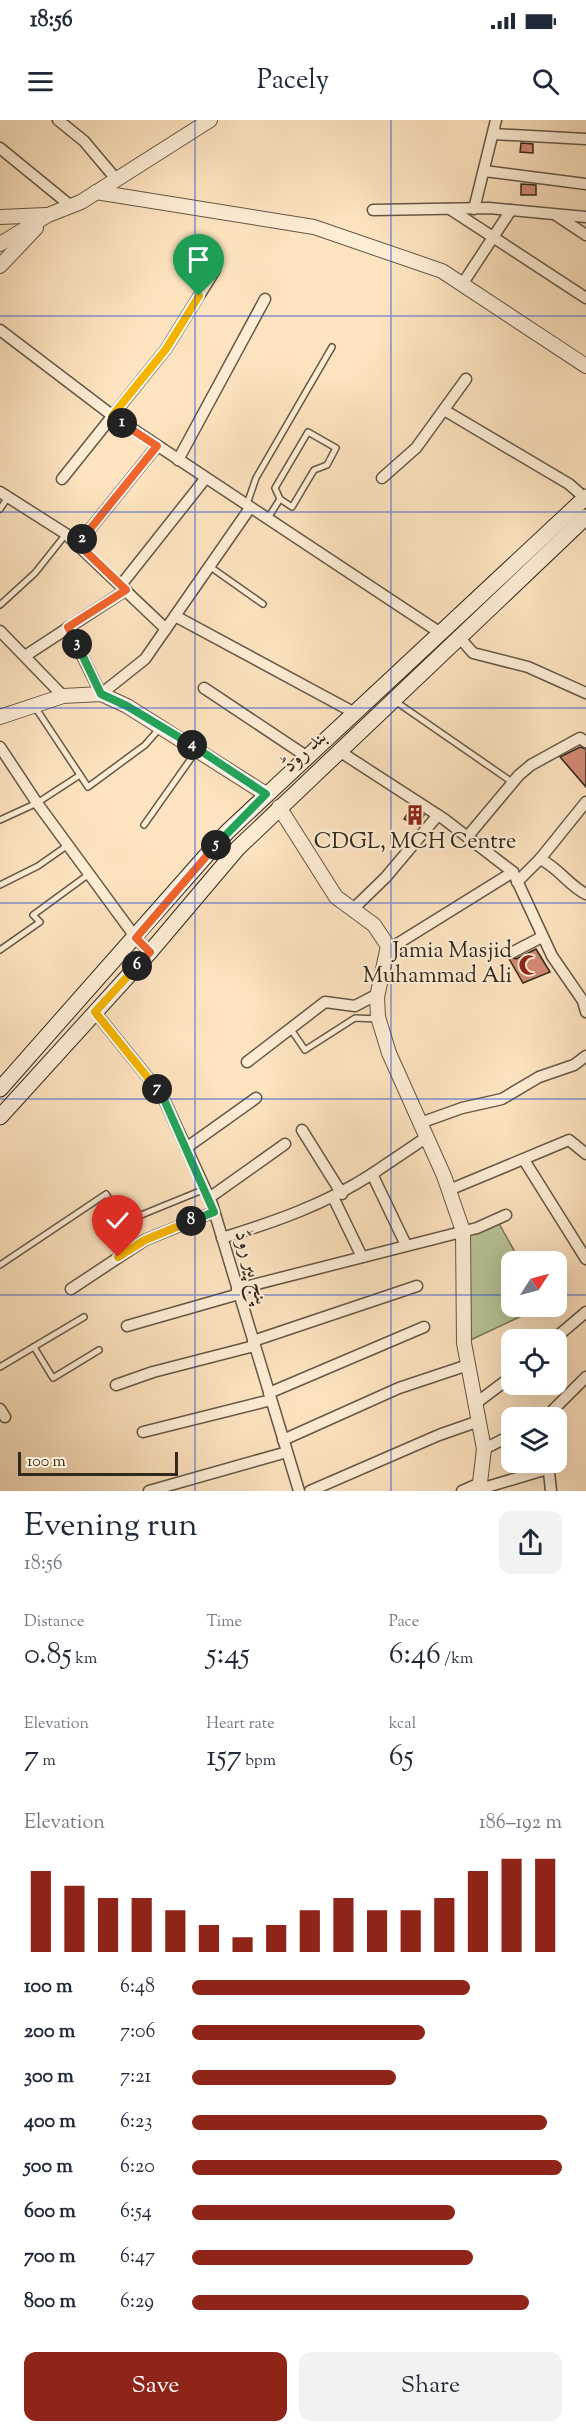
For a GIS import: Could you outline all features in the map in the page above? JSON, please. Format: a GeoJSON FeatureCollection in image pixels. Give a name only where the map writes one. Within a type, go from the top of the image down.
{"type":"FeatureCollection","features":[{"type":"Feature","properties":{"kind":"main road","name":"بند روڈ"},"geometry":{"type":"LineString","coordinates":[[0,1089],[136,938],[227,832],[353,712],[586,498]]}},
{"type":"Feature","properties":{"kind":"main road","name":"بند روڈ"},"geometry":{"type":"LineString","coordinates":[[0,1117],[150,952],[217,871],[279,807],[586,517]]}},
{"type":"Feature","properties":{"kind":"street"},"geometry":{"type":"LineString","coordinates":[[58,120],[84,141],[116,179]]}},
{"type":"Feature","properties":{"kind":"street"},"geometry":{"type":"LineString","coordinates":[[0,244],[48,215],[96,192],[210,120]]}},
{"type":"Feature","properties":{"kind":"street"},"geometry":{"type":"LineString","coordinates":[[474,208],[496,120]]}},
{"type":"Feature","properties":{"kind":"street"},"geometry":{"type":"LineString","coordinates":[[493,134],[586,139]]}},
{"type":"Feature","properties":{"kind":"street"},"geometry":{"type":"LineString","coordinates":[[0,148],[70,206]]}},
{"type":"Feature","properties":{"kind":"street"},"geometry":{"type":"LineString","coordinates":[[484,171],[586,184]]}},
{"type":"Feature","properties":{"kind":"street"},"geometry":{"type":"LineString","coordinates":[[96,192],[314,227],[442,271],[586,366]]}},
{"type":"Feature","properties":{"kind":"street"},"geometry":{"type":"LineString","coordinates":[[373,210],[474,208],[586,217]]}},
{"type":"Feature","properties":{"kind":"street"},"geometry":{"type":"LineString","coordinates":[[450,209],[586,298]]}},
{"type":"Feature","properties":{"kind":"street"},"geometry":{"type":"LineString","coordinates":[[463,283],[511,210]]}},
{"type":"Feature","properties":{"kind":"street"},"geometry":{"type":"LineString","coordinates":[[554,214],[586,235]]}},
{"type":"Feature","properties":{"kind":"street"},"geometry":{"type":"LineString","coordinates":[[0,217],[48,215]]}},
{"type":"Feature","properties":{"kind":"street"},"geometry":{"type":"LineString","coordinates":[[0,266],[48,215]]}},
{"type":"Feature","properties":{"kind":"street"},"geometry":{"type":"LineString","coordinates":[[62,480],[166,349],[215,270]]}},
{"type":"Feature","properties":{"kind":"street"},"geometry":{"type":"LineString","coordinates":[[178,460],[265,299]]}},
{"type":"Feature","properties":{"kind":"street"},"geometry":{"type":"LineString","coordinates":[[0,330],[112,416],[439,632]]}},
{"type":"Feature","properties":{"kind":"street"},"geometry":{"type":"LineString","coordinates":[[382,478],[416,448],[466,380]]}},
{"type":"Feature","properties":{"kind":"street"},"geometry":{"type":"LineString","coordinates":[[444,410],[569,484],[586,498]]}},
{"type":"Feature","properties":{"kind":"street"},"geometry":{"type":"LineString","coordinates":[[78,544],[157,446]]}},
{"type":"Feature","properties":{"kind":"street"},"geometry":{"type":"LineString","coordinates":[[25,656],[124,587],[206,479]]}},
{"type":"Feature","properties":{"kind":"street"},"geometry":{"type":"LineString","coordinates":[[4,495],[66,534],[166,628]]}},
{"type":"Feature","properties":{"kind":"street"},"geometry":{"type":"LineString","coordinates":[[101,694],[145,659],[248,507]]}},
{"type":"Feature","properties":{"kind":"street"},"geometry":{"type":"LineString","coordinates":[[175,616],[353,712]]}},
{"type":"Feature","properties":{"kind":"street"},"geometry":{"type":"LineString","coordinates":[[68,627],[101,694]]}},
{"type":"Feature","properties":{"kind":"street"},"geometry":{"type":"LineString","coordinates":[[0,631],[63,696]]}},
{"type":"Feature","properties":{"kind":"street"},"geometry":{"type":"LineString","coordinates":[[459,637],[473,653],[528,667],[586,693]]}},
{"type":"Feature","properties":{"kind":"street"},"geometry":{"type":"LineString","coordinates":[[204,688],[306,756]]}},
{"type":"Feature","properties":{"kind":"street"},"geometry":{"type":"LineString","coordinates":[[2,713],[34,706],[63,696],[101,694],[161,726],[266,794]]}},
{"type":"Feature","properties":{"kind":"street"},"geometry":{"type":"LineString","coordinates":[[468,836],[512,782],[531,765],[580,738],[586,742]]}},
{"type":"Feature","properties":{"kind":"street"},"geometry":{"type":"LineString","coordinates":[[0,747],[4,760],[136,938],[150,952]]}},
{"type":"Feature","properties":{"kind":"street"},"geometry":{"type":"LineString","coordinates":[[339,751],[468,836],[515,877],[542,937],[552,956],[583,1001],[586,1012]]}},
{"type":"Feature","properties":{"kind":"street"},"geometry":{"type":"LineString","coordinates":[[389,949],[515,877],[540,859],[586,802]]}},
{"type":"Feature","properties":{"kind":"street"},"geometry":{"type":"LineString","coordinates":[[279,807],[336,897],[374,925],[389,949],[378,994],[379,1019],[389,1053],[427,1137],[463,1231],[464,1344],[484,1449],[480,1488]]}},
{"type":"Feature","properties":{"kind":"street"},"geometry":{"type":"LineString","coordinates":[[352,910],[386,877],[438,815]]}},
{"type":"Feature","properties":{"kind":"street"},"geometry":{"type":"LineString","coordinates":[[540,859],[586,894]]}},
{"type":"Feature","properties":{"kind":"street"},"geometry":{"type":"LineString","coordinates":[[513,952],[542,937]]}},
{"type":"Feature","properties":{"kind":"street"},"geometry":{"type":"LineString","coordinates":[[247,1062],[325,1002],[355,1006],[378,994]]}},
{"type":"Feature","properties":{"kind":"street","name":"پنج پیر روڈ"},"geometry":{"type":"LineString","coordinates":[[95,1012],[162,1095],[207,1194],[299,1491]]}},
{"type":"Feature","properties":{"kind":"street"},"geometry":{"type":"LineString","coordinates":[[420,1123],[462,1108],[502,1100],[539,1077],[574,1065],[586,1056]]}},
{"type":"Feature","properties":{"kind":"street"},"geometry":{"type":"LineString","coordinates":[[186,1148],[256,1098]]}},
{"type":"Feature","properties":{"kind":"street"},"geometry":{"type":"LineString","coordinates":[[302,1130],[337,1196],[362,1257]]}},
{"type":"Feature","properties":{"kind":"street"},"geometry":{"type":"LineString","coordinates":[[222,1238],[272,1223],[337,1196],[427,1137]]}},
{"type":"Feature","properties":{"kind":"street"},"geometry":{"type":"LineString","coordinates":[[449,1190],[569,1140],[586,1154]]}},
{"type":"Feature","properties":{"kind":"street"},"geometry":{"type":"LineString","coordinates":[[207,1194],[285,1144]]}},
{"type":"Feature","properties":{"kind":"street"},"geometry":{"type":"LineString","coordinates":[[524,1160],[586,1259]]}},
{"type":"Feature","properties":{"kind":"street"},"geometry":{"type":"LineString","coordinates":[[372,1174],[406,1245]]}},
{"type":"Feature","properties":{"kind":"street"},"geometry":{"type":"LineString","coordinates":[[71,1289],[145,1240],[214,1212]]}},
{"type":"Feature","properties":{"kind":"street"},"geometry":{"type":"LineString","coordinates":[[127,1326],[238,1291],[477,1228],[506,1215]]}},
{"type":"Feature","properties":{"kind":"street"},"geometry":{"type":"LineString","coordinates":[[116,1385],[254,1343],[417,1286]]}},
{"type":"Feature","properties":{"kind":"street"},"geometry":{"type":"LineString","coordinates":[[566,1329],[586,1312]]}},
{"type":"Feature","properties":{"kind":"street"},"geometry":{"type":"LineString","coordinates":[[143,1432],[270,1396],[424,1327]]}},
{"type":"Feature","properties":{"kind":"street"},"geometry":{"type":"LineString","coordinates":[[283,1440],[399,1388],[468,1365]]}},
{"type":"Feature","properties":{"kind":"street"},"geometry":{"type":"LineString","coordinates":[[556,1407],[586,1377]]}},
{"type":"Feature","properties":{"kind":"street"},"geometry":{"type":"LineString","coordinates":[[475,1404],[501,1384]]}},
{"type":"Feature","properties":{"kind":"street"},"geometry":{"type":"LineString","coordinates":[[310,1491],[439,1435],[479,1421]]}},
{"type":"Feature","properties":{"kind":"street"},"geometry":{"type":"LineString","coordinates":[[484,1449],[501,1440]]}},
{"type":"Feature","properties":{"kind":"street"},"geometry":{"type":"LineString","coordinates":[[149,1491],[287,1452]]}},
{"type":"Feature","properties":{"kind":"street"},"geometry":{"type":"LineString","coordinates":[[462,1491],[544,1470],[549,1472],[551,1491]]}},
{"type":"Feature","properties":{"kind":"lane"},"geometry":{"type":"LineString","coordinates":[[248,507],[256,478],[332,347]]}},
{"type":"Feature","properties":{"kind":"lane"},"geometry":{"type":"LineString","coordinates":[[308,432],[336,448],[327,465],[314,470],[292,507],[280,499],[275,488],[308,432]]}},
{"type":"Feature","properties":{"kind":"lane"},"geometry":{"type":"LineString","coordinates":[[0,509],[4,495]]}},
{"type":"Feature","properties":{"kind":"lane"},"geometry":{"type":"LineString","coordinates":[[267,520],[280,499]]}},
{"type":"Feature","properties":{"kind":"lane"},"geometry":{"type":"LineString","coordinates":[[0,605],[35,573],[66,534]]}},
{"type":"Feature","properties":{"kind":"lane"},"geometry":{"type":"LineString","coordinates":[[209,566],[263,604]]}},
{"type":"Feature","properties":{"kind":"lane"},"geometry":{"type":"LineString","coordinates":[[393,700],[512,782]]}},
{"type":"Feature","properties":{"kind":"lane"},"geometry":{"type":"LineString","coordinates":[[34,706],[88,787],[145,746],[161,726]]}},
{"type":"Feature","properties":{"kind":"lane"},"geometry":{"type":"LineString","coordinates":[[144,825],[198,749]]}},
{"type":"Feature","properties":{"kind":"lane"},"geometry":{"type":"LineString","coordinates":[[0,820],[37,803],[80,775]]}},
{"type":"Feature","properties":{"kind":"lane"},"geometry":{"type":"LineString","coordinates":[[0,885],[38,866],[68,845]]}},
{"type":"Feature","properties":{"kind":"lane"},"geometry":{"type":"LineString","coordinates":[[0,950],[40,922],[33,915],[89,874]]}},
{"type":"Feature","properties":{"kind":"lane"},"geometry":{"type":"LineString","coordinates":[[290,1028],[305,1050],[355,1018],[379,1019]]}},
{"type":"Feature","properties":{"kind":"lane"},"geometry":{"type":"LineString","coordinates":[[0,1265],[106,1194],[124,1222],[207,1194]]}},
{"type":"Feature","properties":{"kind":"lane"},"geometry":{"type":"LineString","coordinates":[[0,1367],[84,1317]]}},
{"type":"Feature","properties":{"kind":"lane"},"geometry":{"type":"LineString","coordinates":[[34,1347],[53,1378],[99,1350]]}},
{"type":"Feature","properties":{"kind":"green space"},"geometry":{"type":"Polygon","coordinates":[[[497,1220],[514,1251],[501,1251],[501,1317],[520,1317],[464,1343],[463,1231],[497,1220]]]}},
{"type":"Feature","properties":{"kind":"building"},"geometry":{"type":"Polygon","coordinates":[[[521,143],[533,144],[533,153],[520,152],[521,143]]]}},
{"type":"Feature","properties":{"kind":"building"},"geometry":{"type":"Polygon","coordinates":[[[521,184],[536,185],[536,195],[521,195],[521,184]]]}},
{"type":"Feature","properties":{"kind":"building"},"geometry":{"type":"Polygon","coordinates":[[[580,747],[586,749],[586,787],[560,757],[580,747]]]}},
{"type":"Feature","properties":{"kind":"building","name":"CDGL, MCH Centre"},"geometry":{"type":"Polygon","coordinates":[[[412,807],[424,815],[418,826],[404,819],[412,807]]]}},
{"type":"Feature","properties":{"kind":"building","name":"Jamia Masjid Muhammad Ali"},"geometry":{"type":"Polygon","coordinates":[[[536,949],[550,972],[523,983],[508,957],[516,959],[536,949]]]}},
{"type":"Feature","properties":{"kind":"place","name":"CDGL, MCH Centre"},"geometry":{"type":"Point","coordinates":[415,815]}},
{"type":"Feature","properties":{"kind":"place","name":"Jamia Masjid Muhammad Ali"},"geometry":{"type":"Point","coordinates":[529,965]}},
{"type":"Feature","properties":{"kind":"route"},"geometry":{"type":"LineString","coordinates":[[118,1257],[145,1240],[214,1212],[162,1095],[95,1012],[150,952],[136,938],[227,832],[266,794],[161,726],[101,694],[68,627],[126,590],[78,544],[157,446],[112,416],[166,349],[199,296]]}}]}
